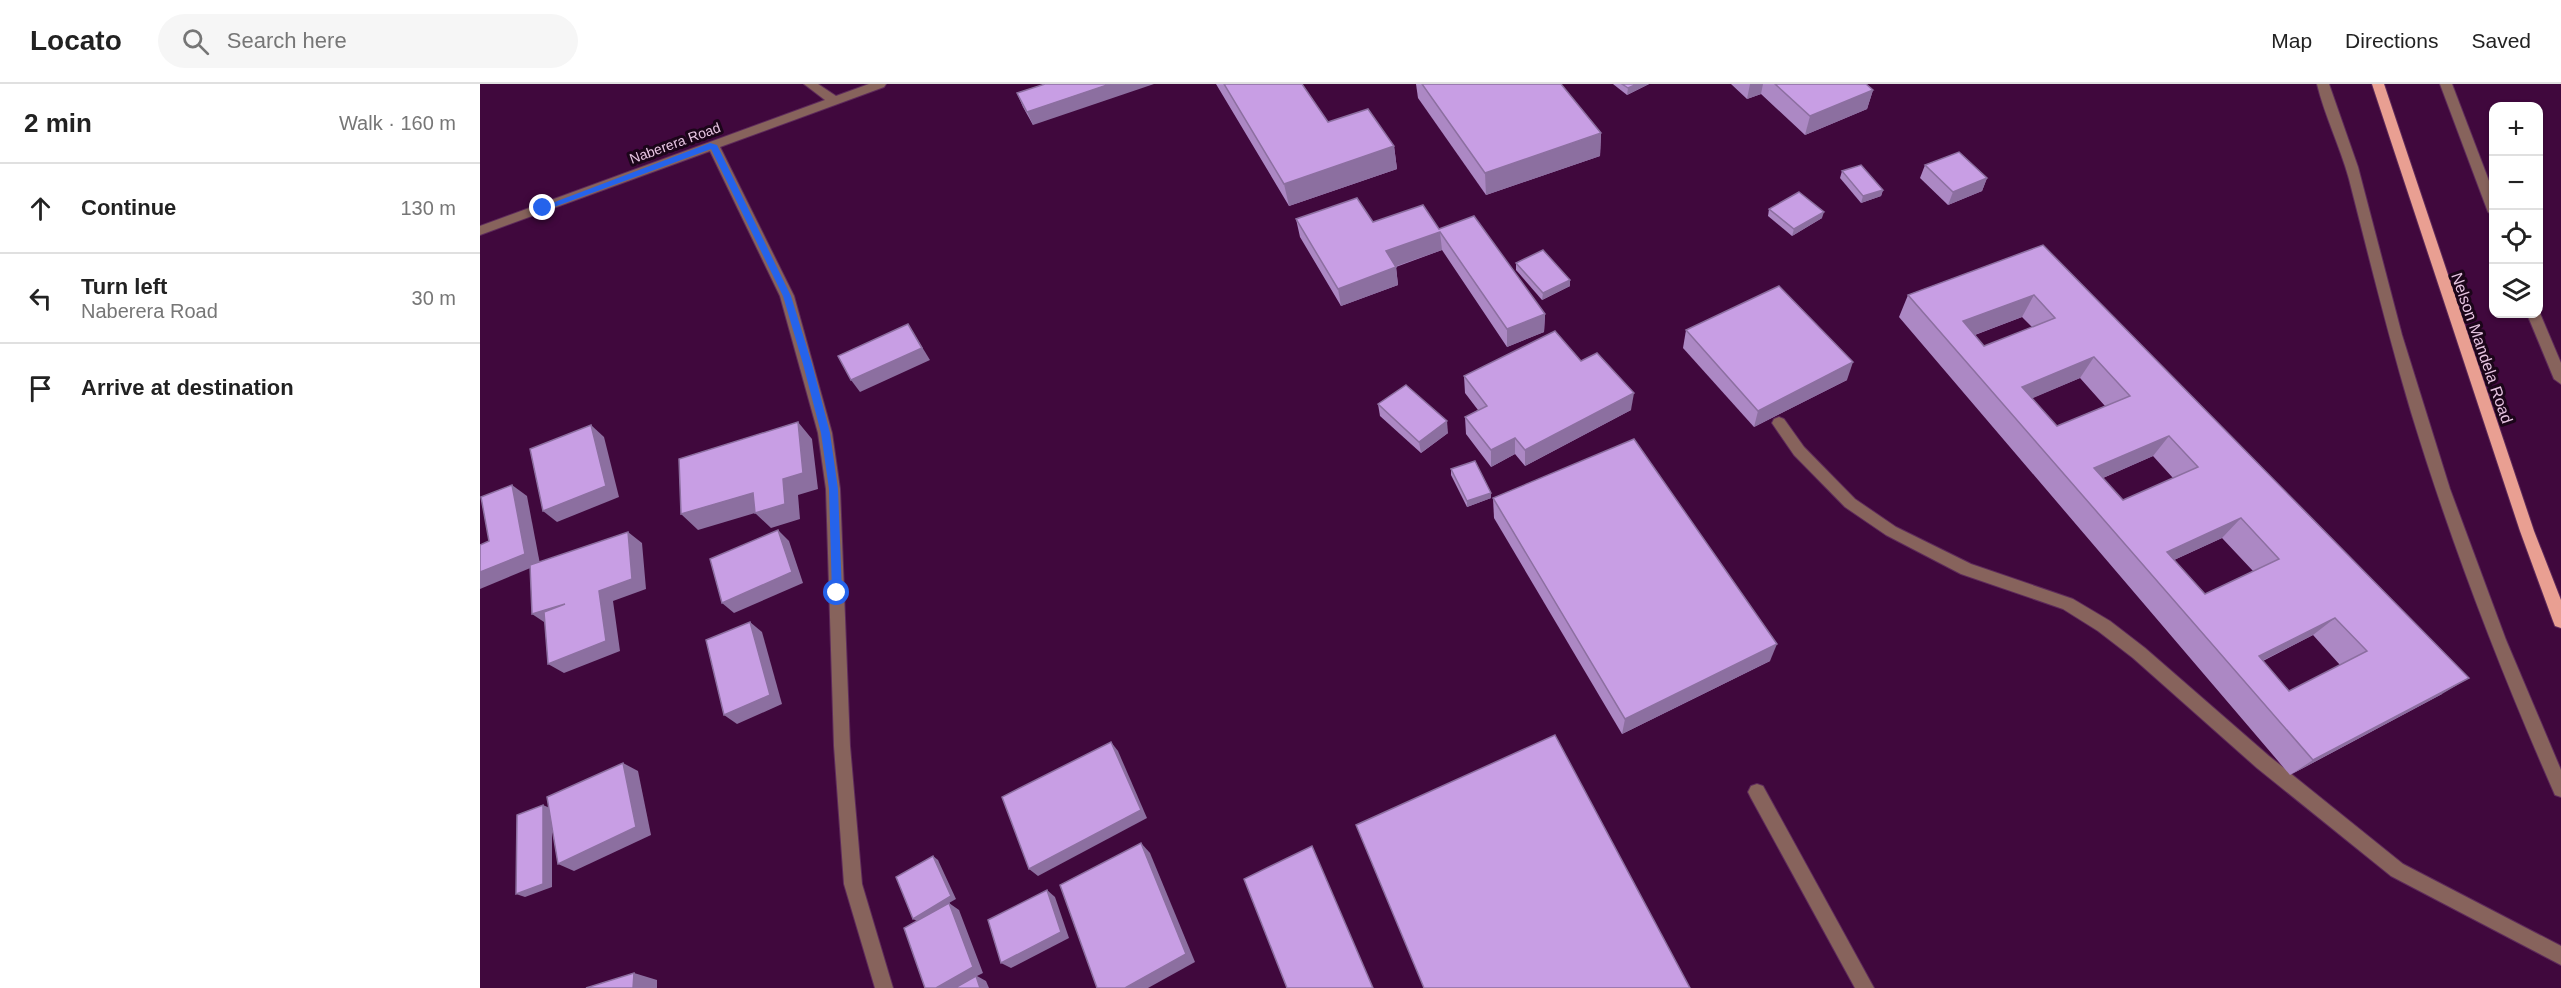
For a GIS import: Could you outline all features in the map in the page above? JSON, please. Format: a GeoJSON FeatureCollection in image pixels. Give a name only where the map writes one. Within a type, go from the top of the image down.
{"type":"FeatureCollection","features":[{"type":"Feature","properties":{"kind":"main road","name":"Nelson Mandela Road"},"geometry":{"type":"LineString","coordinates":[[2378,84],[2527,531],[2561,621]]}},
{"type":"Feature","properties":{"kind":"street"},"geometry":{"type":"LineString","coordinates":[[810,84],[835,100]]}},
{"type":"Feature","properties":{"kind":"street","name":"Naberera Road"},"geometry":{"type":"LineString","coordinates":[[480,231],[880,84]]}},
{"type":"Feature","properties":{"kind":"street"},"geometry":{"type":"LineString","coordinates":[[2323,84],[2354,175],[2368,237],[2404,365],[2452,522],[2561,789]]}},
{"type":"Feature","properties":{"kind":"street"},"geometry":{"type":"LineString","coordinates":[[2446,84],[2492,210]]}},
{"type":"Feature","properties":{"kind":"street"},"geometry":{"type":"LineString","coordinates":[[713,145],[787,296],[825,433],[833,489],[842,746],[853,884],[884,988]]}},
{"type":"Feature","properties":{"kind":"street"},"geometry":{"type":"LineString","coordinates":[[2536,318],[2561,379]]}},
{"type":"Feature","properties":{"kind":"street"},"geometry":{"type":"LineString","coordinates":[[1779,423],[1799,451],[1850,503],[1891,531],[1966,569],[2068,604],[2104,626],[2139,652],[2262,762],[2397,870],[2561,956]]}},
{"type":"Feature","properties":{"kind":"street"},"geometry":{"type":"LineString","coordinates":[[1757,792],[1865,988]]}},
{"type":"Feature","properties":{"kind":"building"},"geometry":{"type":"Polygon","coordinates":[[[1045,84],[1110,84],[1027,112],[1017,93],[1045,84]]]}},
{"type":"Feature","properties":{"kind":"building"},"geometry":{"type":"Polygon","coordinates":[[[1224,84],[1302,84],[1328,122],[1368,109],[1394,146],[1284,184],[1224,84]]]}},
{"type":"Feature","properties":{"kind":"building"},"geometry":{"type":"Polygon","coordinates":[[[1422,84],[1561,84],[1601,133],[1485,173],[1422,84]]]}},
{"type":"Feature","properties":{"kind":"building"},"geometry":{"type":"Polygon","coordinates":[[[1622,84],[1637,84],[1628,88],[1622,84]]]}},
{"type":"Feature","properties":{"kind":"building"},"geometry":{"type":"Polygon","coordinates":[[[1775,84],[1866,84],[1873,90],[1810,116],[1775,84]]]}},
{"type":"Feature","properties":{"kind":"building"},"geometry":{"type":"Polygon","coordinates":[[[1959,152],[1987,178],[1953,192],[1925,165],[1959,152]]]}},
{"type":"Feature","properties":{"kind":"building"},"geometry":{"type":"Polygon","coordinates":[[[1861,165],[1883,190],[1863,196],[1842,171],[1861,165]]]}},
{"type":"Feature","properties":{"kind":"building"},"geometry":{"type":"Polygon","coordinates":[[[1799,192],[1824,212],[1794,229],[1769,209],[1799,192]]]}},
{"type":"Feature","properties":{"kind":"building"},"geometry":{"type":"Polygon","coordinates":[[[1357,198],[1373,222],[1423,205],[1439,229],[1474,216],[1545,314],[1507,329],[1440,232],[1386,251],[1396,267],[1338,289],[1296,219],[1357,198]]]}},
{"type":"Feature","properties":{"kind":"building"},"geometry":{"type":"Polygon","coordinates":[[[2043,245],[2469,678],[2313,760],[1908,295],[2043,245]],[[2034,295],[1963,321],[1984,346],[2055,318],[2034,295]],[[2094,357],[2022,387],[2057,426],[2130,396],[2094,357]],[[2169,436],[2094,468],[2123,500],[2198,467],[2169,436]],[[2241,518],[2167,552],[2205,594],[2279,559],[2241,518]],[[2335,618],[2259,656],[2289,691],[2367,651],[2335,618]]]}},
{"type":"Feature","properties":{"kind":"building"},"geometry":{"type":"Polygon","coordinates":[[[1543,250],[1570,280],[1543,293],[1516,263],[1543,250]]]}},
{"type":"Feature","properties":{"kind":"building"},"geometry":{"type":"Polygon","coordinates":[[[1779,286],[1853,362],[1758,411],[1686,330],[1779,286]]]}},
{"type":"Feature","properties":{"kind":"building"},"geometry":{"type":"Polygon","coordinates":[[[908,324],[922,348],[851,380],[838,356],[908,324]]]}},
{"type":"Feature","properties":{"kind":"building"},"geometry":{"type":"Polygon","coordinates":[[[1555,331],[1581,361],[1597,353],[1634,393],[1525,450],[1515,438],[1491,450],[1465,417],[1487,406],[1464,376],[1555,331]]]}},
{"type":"Feature","properties":{"kind":"building"},"geometry":{"type":"Polygon","coordinates":[[[1406,385],[1447,421],[1419,442],[1378,404],[1406,385]]]}},
{"type":"Feature","properties":{"kind":"building"},"geometry":{"type":"Polygon","coordinates":[[[798,422],[803,473],[783,479],[785,504],[755,513],[753,493],[681,514],[679,459],[798,422]]]}},
{"type":"Feature","properties":{"kind":"building"},"geometry":{"type":"Polygon","coordinates":[[[591,425],[606,486],[543,511],[530,449],[591,425]]]}},
{"type":"Feature","properties":{"kind":"building"},"geometry":{"type":"Polygon","coordinates":[[[1634,439],[1777,644],[1625,719],[1493,498],[1634,439]]]}},
{"type":"Feature","properties":{"kind":"building"},"geometry":{"type":"Polygon","coordinates":[[[1475,461],[1491,493],[1467,501],[1451,469],[1475,461]]]}},
{"type":"Feature","properties":{"kind":"building"},"geometry":{"type":"Polygon","coordinates":[[[512,485],[525,554],[480,572],[480,545],[489,541],[481,497],[512,485]]]}},
{"type":"Feature","properties":{"kind":"building"},"geometry":{"type":"Polygon","coordinates":[[[778,530],[792,572],[722,603],[710,559],[778,530]]]}},
{"type":"Feature","properties":{"kind":"building"},"geometry":{"type":"Polygon","coordinates":[[[628,532],[632,579],[599,591],[606,641],[548,664],[544,612],[565,604],[532,614],[530,565],[628,532]]]}},
{"type":"Feature","properties":{"kind":"building"},"geometry":{"type":"Polygon","coordinates":[[[750,622],[770,695],[724,715],[706,640],[750,622]]]}},
{"type":"Feature","properties":{"kind":"building"},"geometry":{"type":"Polygon","coordinates":[[[1555,735],[1690,988],[1424,988],[1356,825],[1555,735]]]}},
{"type":"Feature","properties":{"kind":"building"},"geometry":{"type":"Polygon","coordinates":[[[1111,742],[1141,810],[1029,869],[1002,797],[1111,742]]]}},
{"type":"Feature","properties":{"kind":"building"},"geometry":{"type":"Polygon","coordinates":[[[623,763],[636,827],[558,864],[547,797],[623,763]]]}},
{"type":"Feature","properties":{"kind":"building"},"geometry":{"type":"Polygon","coordinates":[[[543,805],[543,884],[516,894],[517,815],[543,805]]]}},
{"type":"Feature","properties":{"kind":"building"},"geometry":{"type":"Polygon","coordinates":[[[1141,843],[1186,954],[1125,988],[1097,988],[1060,885],[1141,843]]]}},
{"type":"Feature","properties":{"kind":"building"},"geometry":{"type":"Polygon","coordinates":[[[1312,846],[1373,988],[1287,988],[1244,879],[1312,846]]]}},
{"type":"Feature","properties":{"kind":"building"},"geometry":{"type":"Polygon","coordinates":[[[933,856],[951,896],[913,919],[896,877],[933,856]]]}},
{"type":"Feature","properties":{"kind":"building"},"geometry":{"type":"Polygon","coordinates":[[[1047,890],[1061,932],[1001,963],[988,920],[1047,890]]]}},
{"type":"Feature","properties":{"kind":"building"},"geometry":{"type":"Polygon","coordinates":[[[949,903],[973,967],[936,988],[925,988],[904,928],[949,903]]]}},
{"type":"Feature","properties":{"kind":"building"},"geometry":{"type":"Polygon","coordinates":[[[634,973],[633,988],[586,988],[634,973]]]}},
{"type":"Feature","properties":{"kind":"building"},"geometry":{"type":"Polygon","coordinates":[[[976,976],[980,988],[955,988],[976,976]]]}},
{"type":"Feature","properties":{"kind":"route"},"geometry":{"type":"LineString","coordinates":[[543,208],[713,145],[787,296],[808,364],[825,433],[833,489],[837,593]]}}]}
